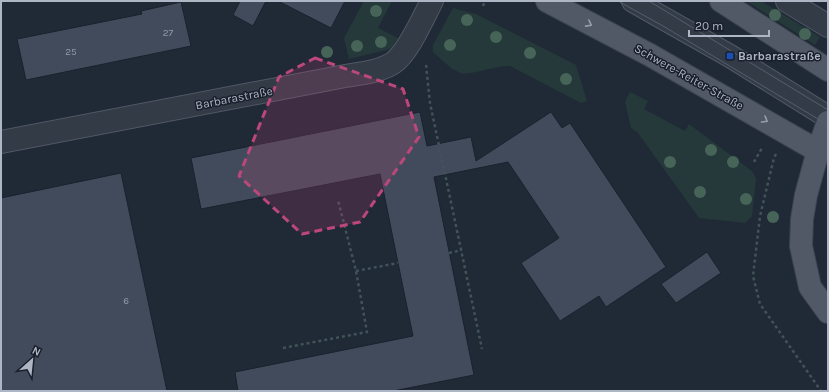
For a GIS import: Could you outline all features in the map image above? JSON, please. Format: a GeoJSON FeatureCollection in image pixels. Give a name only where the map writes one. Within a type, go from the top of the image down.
{"type":"FeatureCollection","features":[{"type":"Feature","properties":{"kind":"main road","name":"Schwere-Reiter-Straße"},"geometry":{"type":"LineString","coordinates":[[547,1],[656,59],[823,154]]}},
{"type":"Feature","properties":{"kind":"main road"},"geometry":{"type":"LineString","coordinates":[[721,1],[828,70]]}},
{"type":"Feature","properties":{"kind":"main road"},"geometry":{"type":"LineString","coordinates":[[828,122],[823,154],[806,195],[802,220],[801,246],[810,287],[828,312]]}},
{"type":"Feature","properties":{"kind":"street","name":"Barbarastraße"},"geometry":{"type":"LineString","coordinates":[[1,142],[383,68],[394,63],[412,40],[432,1]]}},
{"type":"Feature","properties":{"kind":"street"},"geometry":{"type":"LineString","coordinates":[[633,1],[730,56],[828,117]]}},
{"type":"Feature","properties":{"kind":"street"},"geometry":{"type":"LineString","coordinates":[[788,1],[828,26]]}},
{"type":"Feature","properties":{"kind":"path"},"geometry":{"type":"LineString","coordinates":[[483,6],[485,1]]}},
{"type":"Feature","properties":{"kind":"path"},"geometry":{"type":"LineString","coordinates":[[426,63],[430,103],[482,349]]}},
{"type":"Feature","properties":{"kind":"path"},"geometry":{"type":"LineString","coordinates":[[770,174],[760,216],[754,276],[760,304],[821,391]]}},
{"type":"Feature","properties":{"kind":"path"},"geometry":{"type":"LineString","coordinates":[[282,348],[368,332],[356,271],[338,200]]}},
{"type":"Feature","properties":{"kind":"path"},"geometry":{"type":"LineString","coordinates":[[449,253],[462,250]]}},
{"type":"Feature","properties":{"kind":"path"},"geometry":{"type":"LineString","coordinates":[[356,271],[398,263]]}},
{"type":"Feature","properties":{"kind":"highlighted area"},"geometry":{"type":"Polygon","coordinates":[[[315,58],[403,89],[419,137],[360,222],[302,234],[239,176],[279,77],[315,58]]]}},
{"type":"Feature","properties":{"kind":"shaded area"},"geometry":{"type":"Polygon","coordinates":[[[364,1],[392,1],[378,28],[398,38],[391,49],[349,59],[344,38],[364,1]]]}},
{"type":"Feature","properties":{"kind":"shaded area"},"geometry":{"type":"Polygon","coordinates":[[[746,1],[761,1],[820,37],[815,45],[746,1]]]}},
{"type":"Feature","properties":{"kind":"shaded area"},"geometry":{"type":"Polygon","coordinates":[[[453,8],[476,14],[576,65],[587,101],[581,103],[510,66],[465,74],[446,64],[433,52],[433,45],[453,8]]]}},
{"type":"Feature","properties":{"kind":"shaded area"},"geometry":{"type":"Polygon","coordinates":[[[630,92],[648,101],[644,109],[685,131],[689,124],[752,171],[756,179],[752,216],[745,223],[699,218],[638,133],[631,128],[625,102],[630,92]]]}},
{"type":"Feature","properties":{"kind":"building"},"geometry":{"type":"Polygon","coordinates":[[[240,1],[266,1],[253,26],[233,15],[240,1]]]}},
{"type":"Feature","properties":{"kind":"building"},"geometry":{"type":"Polygon","coordinates":[[[278,1],[345,1],[331,28],[278,1]]]}},
{"type":"Feature","properties":{"kind":"building"},"geometry":{"type":"Polygon","coordinates":[[[181,2],[191,46],[26,80],[17,39],[142,14],[141,11],[181,2]]]}},
{"type":"Feature","properties":{"kind":"building"},"geometry":{"type":"Polygon","coordinates":[[[420,112],[427,146],[471,137],[476,161],[551,112],[562,128],[570,123],[666,267],[606,307],[599,296],[560,321],[521,263],[559,238],[508,162],[434,177],[474,375],[393,391],[238,391],[235,372],[413,336],[380,174],[201,209],[191,158],[420,112]]]}},
{"type":"Feature","properties":{"kind":"building"},"geometry":{"type":"Polygon","coordinates":[[[121,173],[167,391],[1,391],[1,198],[121,173]]]}},
{"type":"Feature","properties":{"kind":"building"},"geometry":{"type":"Polygon","coordinates":[[[707,252],[721,273],[676,303],[661,284],[707,252]]]}},
{"type":"Feature","properties":{"kind":"tram line"},"geometry":{"type":"LineString","coordinates":[[618,1],[663,26],[828,125]]}},
{"type":"Feature","properties":{"kind":"tram line"},"geometry":{"type":"LineString","coordinates":[[649,1],[828,110]]}},
{"type":"Feature","properties":{"kind":"place","name":"Barbarastraße"},"geometry":{"type":"Point","coordinates":[730,56]}}]}
